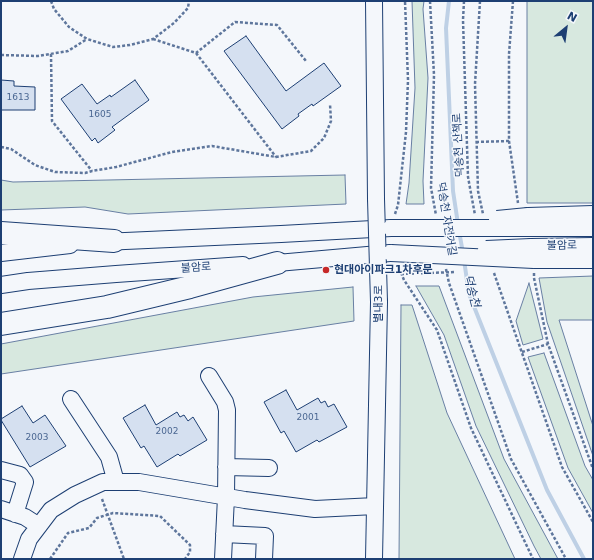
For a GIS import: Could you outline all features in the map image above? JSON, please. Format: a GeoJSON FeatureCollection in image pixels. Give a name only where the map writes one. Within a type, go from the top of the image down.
{"type":"FeatureCollection","features":[{"type":"Feature","properties":{"kind":"highway"},"geometry":{"type":"LineString","coordinates":[[1,233],[114,240]]}},
{"type":"Feature","properties":{"kind":"highway"},"geometry":{"type":"LineString","coordinates":[[1,324],[107,307],[190,287],[277,263]]}},
{"type":"Feature","properties":{"kind":"street","name":"별내3로"},"geometry":{"type":"LineString","coordinates":[[374,1],[376,199],[379,302],[374,559]]}},
{"type":"Feature","properties":{"kind":"street"},"geometry":{"type":"LineString","coordinates":[[1,253],[114,240],[281,234],[526,221],[593,214]]}},
{"type":"Feature","properties":{"kind":"street","name":"불암로"},"geometry":{"type":"LineString","coordinates":[[526,221],[593,228]]}},
{"type":"Feature","properties":{"kind":"street","name":"불암로"},"geometry":{"type":"LineString","coordinates":[[1,285],[28,281],[277,263],[391,253],[533,254],[593,246]]}},
{"type":"Feature","properties":{"kind":"street"},"geometry":{"type":"LineString","coordinates":[[533,254],[593,260]]}},
{"type":"Feature","properties":{"kind":"street"},"geometry":{"type":"LineString","coordinates":[[209,376],[225,402],[227,410],[226,497],[223,559]]}},
{"type":"Feature","properties":{"kind":"street"},"geometry":{"type":"LineString","coordinates":[[71,399],[110,457],[116,482]]}},
{"type":"Feature","properties":{"kind":"street"},"geometry":{"type":"LineString","coordinates":[[226,467],[269,468]]}},
{"type":"Feature","properties":{"kind":"street"},"geometry":{"type":"LineString","coordinates":[[1,470],[20,475],[25,482],[8,511],[25,517],[39,526]]}},
{"type":"Feature","properties":{"kind":"street"},"geometry":{"type":"LineString","coordinates":[[22,559],[29,538],[51,510],[74,495],[103,482],[139,482],[226,497],[315,509],[375,506]]}},
{"type":"Feature","properties":{"kind":"street"},"geometry":{"type":"LineString","coordinates":[[224,534],[265,536],[264,559]]}},
{"type":"Feature","properties":{"kind":"path"},"geometry":{"type":"LineString","coordinates":[[51,1],[54,9],[69,27],[87,39],[113,47],[130,45],[153,39],[174,23],[188,8],[189,1]]}},
{"type":"Feature","properties":{"kind":"path"},"geometry":{"type":"LineString","coordinates":[[391,228],[398,205],[406,132],[408,80],[405,1]]}},
{"type":"Feature","properties":{"kind":"path","name":"덕송천 자전거길"},"geometry":{"type":"LineString","coordinates":[[430,1],[434,75],[431,188],[436,219]]}},
{"type":"Feature","properties":{"kind":"path","name":"덕송천 산책로"},"geometry":{"type":"LineString","coordinates":[[464,1],[463,20],[468,177],[476,221]]}},
{"type":"Feature","properties":{"kind":"path"},"geometry":{"type":"LineString","coordinates":[[480,1],[475,84],[476,142],[478,191],[484,222]]}},
{"type":"Feature","properties":{"kind":"path"},"geometry":{"type":"LineString","coordinates":[[514,1],[509,54],[509,141],[518,199],[526,221]]}},
{"type":"Feature","properties":{"kind":"path"},"geometry":{"type":"LineString","coordinates":[[196,53],[235,22],[277,25],[306,60]]}},
{"type":"Feature","properties":{"kind":"path"},"geometry":{"type":"LineString","coordinates":[[1,56],[38,56],[68,51],[87,39]]}},
{"type":"Feature","properties":{"kind":"path"},"geometry":{"type":"LineString","coordinates":[[153,39],[196,53],[276,157]]}},
{"type":"Feature","properties":{"kind":"path"},"geometry":{"type":"LineString","coordinates":[[52,54],[52,121],[92,171]]}},
{"type":"Feature","properties":{"kind":"path"},"geometry":{"type":"LineString","coordinates":[[1,147],[11,149],[35,165],[55,172],[92,171],[116,167],[172,152],[212,146],[276,157],[311,151],[324,138],[331,121],[330,104]]}},
{"type":"Feature","properties":{"kind":"path"},"geometry":{"type":"LineString","coordinates":[[476,142],[509,141]]}},
{"type":"Feature","properties":{"kind":"path"},"geometry":{"type":"LineString","coordinates":[[391,253],[404,280],[436,330],[471,428],[534,559]]}},
{"type":"Feature","properties":{"kind":"path"},"geometry":{"type":"LineString","coordinates":[[533,254],[534,278],[548,344],[593,469]]}},
{"type":"Feature","properties":{"kind":"path","name":"덕송천 자전거길"},"geometry":{"type":"LineString","coordinates":[[445,265],[449,284],[511,459],[566,559]]}},
{"type":"Feature","properties":{"kind":"path"},"geometry":{"type":"LineString","coordinates":[[494,269],[562,467],[593,522]]}},
{"type":"Feature","properties":{"kind":"path"},"geometry":{"type":"LineString","coordinates":[[522,352],[548,344]]}},
{"type":"Feature","properties":{"kind":"path"},"geometry":{"type":"LineString","coordinates":[[96,485],[124,559]]}},
{"type":"Feature","properties":{"kind":"path"},"geometry":{"type":"LineString","coordinates":[[50,559],[68,533],[89,528],[97,518],[113,513],[160,516],[190,545],[190,552],[185,559]]}},
{"type":"Feature","properties":{"kind":"shaded area"},"geometry":{"type":"Polygon","coordinates":[[[412,1],[424,1],[423,9],[428,78],[423,181],[424,204],[406,204],[409,183],[415,88],[412,1]]]}},
{"type":"Feature","properties":{"kind":"shaded area"},"geometry":{"type":"Polygon","coordinates":[[[527,1],[593,1],[593,203],[527,203],[527,1]]]}},
{"type":"Feature","properties":{"kind":"shaded area"},"geometry":{"type":"Polygon","coordinates":[[[345,175],[346,204],[128,214],[85,207],[1,210],[1,180],[13,182],[345,175]]]}},
{"type":"Feature","properties":{"kind":"shaded area"},"geometry":{"type":"Polygon","coordinates":[[[593,276],[593,320],[559,320],[593,426],[593,456],[547,322],[539,278],[593,276]]]}},
{"type":"Feature","properties":{"kind":"shaded area"},"geometry":{"type":"Polygon","coordinates":[[[529,283],[543,339],[523,345],[516,321],[529,283]]]}},
{"type":"Feature","properties":{"kind":"shaded area"},"geometry":{"type":"Polygon","coordinates":[[[416,286],[439,286],[504,459],[558,559],[541,559],[534,546],[476,426],[444,335],[416,286]]]}},
{"type":"Feature","properties":{"kind":"shaded area"},"geometry":{"type":"Polygon","coordinates":[[[353,287],[354,321],[1,374],[1,344],[253,297],[353,287]]]}},
{"type":"Feature","properties":{"kind":"shaded area"},"geometry":{"type":"Polygon","coordinates":[[[401,305],[412,305],[447,413],[515,559],[399,559],[401,305]]]}},
{"type":"Feature","properties":{"kind":"shaded area"},"geometry":{"type":"Polygon","coordinates":[[[544,353],[585,466],[593,480],[593,513],[568,468],[528,357],[544,353]]]}},
{"type":"Feature","properties":{"kind":"building"},"geometry":{"type":"Polygon","coordinates":[[[246,36],[286,91],[324,63],[341,86],[313,106],[312,104],[298,114],[299,116],[282,129],[224,51],[246,36]]]}},
{"type":"Feature","properties":{"kind":"building"},"geometry":{"type":"Polygon","coordinates":[[[1,80],[14,81],[14,86],[35,87],[35,110],[1,110],[1,80]]]}},
{"type":"Feature","properties":{"kind":"building"},"geometry":{"type":"Polygon","coordinates":[[[135,80],[149,100],[112,127],[115,130],[98,143],[95,138],[92,141],[61,99],[82,84],[97,104],[110,95],[111,97],[135,80]]]}},
{"type":"Feature","properties":{"kind":"building"},"geometry":{"type":"Polygon","coordinates":[[[286,390],[297,410],[318,398],[321,403],[325,401],[328,407],[334,404],[347,427],[319,442],[317,440],[296,452],[284,431],[281,433],[264,402],[286,390]]]}},
{"type":"Feature","properties":{"kind":"building"},"geometry":{"type":"Polygon","coordinates":[[[145,405],[156,425],[177,412],[180,417],[184,415],[188,421],[193,417],[207,440],[180,456],[178,454],[157,467],[144,446],[141,448],[123,418],[145,405]]]}},
{"type":"Feature","properties":{"kind":"building"},"geometry":{"type":"Polygon","coordinates":[[[22,406],[33,423],[45,415],[66,446],[30,467],[1,420],[22,406]]]}},
{"type":"Feature","properties":{"kind":"waterway","name":"덕송천"},"geometry":{"type":"LineString","coordinates":[[449,1],[446,28],[453,191],[458,224]]}},
{"type":"Feature","properties":{"kind":"waterway","name":"덕송천"},"geometry":{"type":"LineString","coordinates":[[459,231],[463,253]]}},
{"type":"Feature","properties":{"kind":"waterway","name":"덕송천"},"geometry":{"type":"LineString","coordinates":[[464,260],[469,294],[547,490],[584,559]]}},
{"type":"Feature","properties":{"kind":"place","name":"현대아이파크1차후문"},"geometry":{"type":"Point","coordinates":[326,270]}}]}
